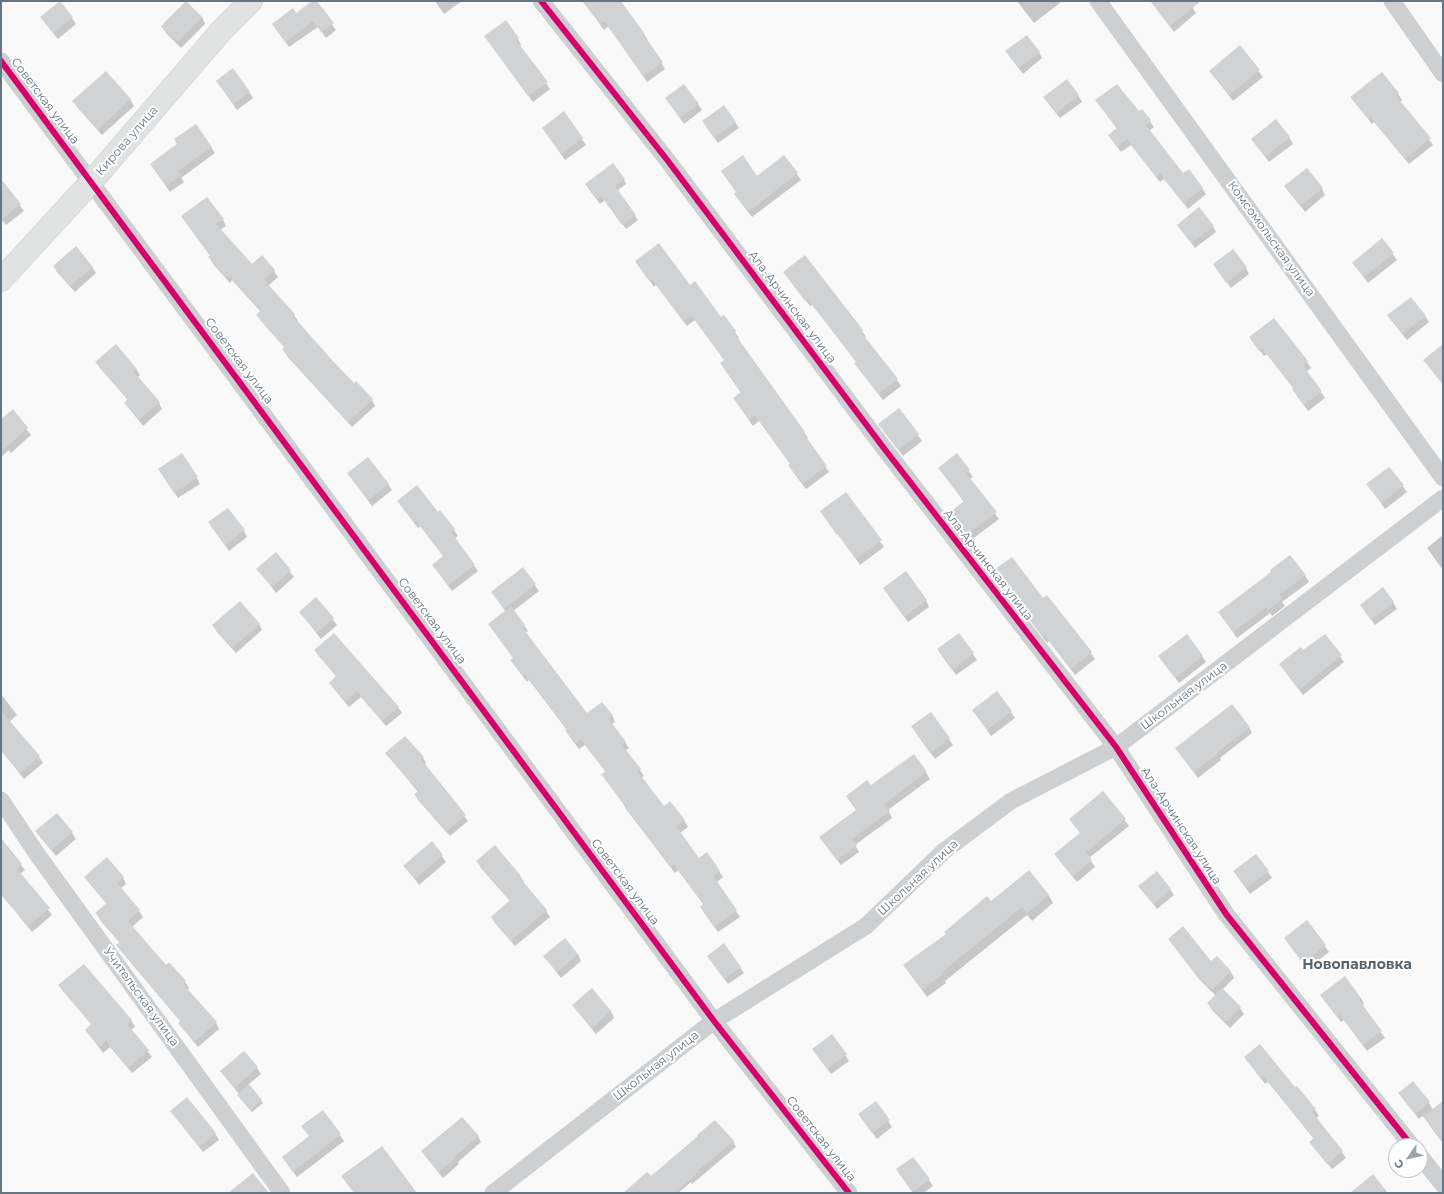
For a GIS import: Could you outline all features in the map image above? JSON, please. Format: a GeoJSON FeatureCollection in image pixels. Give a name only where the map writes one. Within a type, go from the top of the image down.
{"type":"FeatureCollection","features":[{"type":"Feature","properties":{"kind":"street","name":"Кирова улица"},"geometry":{"type":"LineString","coordinates":[[1,280],[92,181],[222,30],[251,1]]}},
{"type":"Feature","properties":{"kind":"street","name":"Ала-Арчинская улица"},"geometry":{"type":"LineString","coordinates":[[541,1],[668,160],[883,447],[1116,747],[1226,914],[1406,1138]]}},
{"type":"Feature","properties":{"kind":"street","name":"Комсомольская улица"},"geometry":{"type":"LineString","coordinates":[[1098,1],[1443,478]]}},
{"type":"Feature","properties":{"kind":"street"},"geometry":{"type":"LineString","coordinates":[[1392,1],[1443,74]]}},
{"type":"Feature","properties":{"kind":"street","name":"Советская улица"},"geometry":{"type":"LineString","coordinates":[[1,61],[92,181],[714,1020],[847,1192]]}},
{"type":"Feature","properties":{"kind":"street","name":"Школьная улица"},"geometry":{"type":"LineString","coordinates":[[493,1193],[714,1020],[866,926],[944,851],[1011,801],[1116,747],[1443,498]]}},
{"type":"Feature","properties":{"kind":"street","name":"Учительская улица"},"geometry":{"type":"LineString","coordinates":[[1,800],[37,854],[282,1193]]}},
{"type":"Feature","properties":{"kind":"street"},"geometry":{"type":"LineString","coordinates":[[1428,1166],[1443,1185]]}},
{"type":"Feature","properties":{"kind":"building"},"geometry":{"type":"Polygon","coordinates":[[[60,1],[73,17],[53,33],[40,17],[60,1]]]}},
{"type":"Feature","properties":{"kind":"building"},"geometry":{"type":"Polygon","coordinates":[[[186,1],[202,17],[177,42],[161,26],[186,1]]]}},
{"type":"Feature","properties":{"kind":"building"},"geometry":{"type":"Polygon","coordinates":[[[312,1],[317,1],[334,23],[321,32],[313,21],[285,42],[272,24],[293,8],[296,13],[312,1]]]}},
{"type":"Feature","properties":{"kind":"building"},"geometry":{"type":"Polygon","coordinates":[[[582,1],[621,1],[663,62],[643,76],[604,21],[600,24],[582,1]]]}},
{"type":"Feature","properties":{"kind":"building"},"geometry":{"type":"Polygon","coordinates":[[[1150,1],[1201,1],[1170,26],[1150,1]]]}},
{"type":"Feature","properties":{"kind":"building"},"geometry":{"type":"Polygon","coordinates":[[[506,20],[519,38],[516,40],[548,82],[528,96],[484,36],[506,20]]]}},
{"type":"Feature","properties":{"kind":"building"},"geometry":{"type":"Polygon","coordinates":[[[1027,35],[1040,52],[1019,68],[1005,51],[1027,35]]]}},
{"type":"Feature","properties":{"kind":"building"},"geometry":{"type":"Polygon","coordinates":[[[1240,45],[1260,70],[1229,95],[1209,71],[1240,45]]]}},
{"type":"Feature","properties":{"kind":"building"},"geometry":{"type":"Polygon","coordinates":[[[233,68],[250,92],[233,104],[216,81],[233,68]]]}},
{"type":"Feature","properties":{"kind":"building"},"geometry":{"type":"Polygon","coordinates":[[[106,71],[131,99],[98,129],[72,101],[106,71]]]}},
{"type":"Feature","properties":{"kind":"building"},"geometry":{"type":"Polygon","coordinates":[[[1382,72],[1399,93],[1396,96],[1431,138],[1405,159],[1370,117],[1368,119],[1350,97],[1382,72]]]}},
{"type":"Feature","properties":{"kind":"building"},"geometry":{"type":"Polygon","coordinates":[[[1067,79],[1079,95],[1056,113],[1043,97],[1067,79]]]}},
{"type":"Feature","properties":{"kind":"building"},"geometry":{"type":"Polygon","coordinates":[[[684,84],[699,104],[680,118],[665,98],[684,84]]]}},
{"type":"Feature","properties":{"kind":"building"},"geometry":{"type":"Polygon","coordinates":[[[1117,84],[1139,111],[1142,109],[1151,120],[1146,125],[1183,173],[1189,169],[1203,188],[1183,203],[1160,173],[1156,177],[1127,139],[1117,147],[1108,135],[1117,128],[1095,100],[1117,84]]]}},
{"type":"Feature","properties":{"kind":"building"},"geometry":{"type":"Polygon","coordinates":[[[724,105],[736,122],[714,138],[702,121],[724,105]]]}},
{"type":"Feature","properties":{"kind":"building"},"geometry":{"type":"Polygon","coordinates":[[[564,111],[583,138],[561,154],[542,128],[564,111]]]}},
{"type":"Feature","properties":{"kind":"building"},"geometry":{"type":"Polygon","coordinates":[[[1276,119],[1290,137],[1265,157],[1251,139],[1276,119]]]}},
{"type":"Feature","properties":{"kind":"building"},"geometry":{"type":"Polygon","coordinates":[[[196,124],[212,147],[178,171],[181,175],[166,186],[150,164],[177,144],[174,139],[196,124]]]}},
{"type":"Feature","properties":{"kind":"building"},"geometry":{"type":"Polygon","coordinates":[[[743,155],[757,176],[784,155],[798,173],[748,212],[734,194],[736,192],[721,171],[743,155]]]}},
{"type":"Feature","properties":{"kind":"building"},"geometry":{"type":"Polygon","coordinates":[[[613,163],[625,179],[615,186],[636,215],[622,225],[601,196],[596,199],[585,184],[613,163]]]}},
{"type":"Feature","properties":{"kind":"building"},"geometry":{"type":"Polygon","coordinates":[[[1307,168],[1323,188],[1300,206],[1284,186],[1307,168]]]}},
{"type":"Feature","properties":{"kind":"building"},"geometry":{"type":"Polygon","coordinates":[[[1,179],[21,204],[1,220],[1,179]]]}},
{"type":"Feature","properties":{"kind":"building"},"geometry":{"type":"Polygon","coordinates":[[[207,197],[224,219],[216,224],[252,264],[262,255],[275,270],[264,280],[295,314],[293,316],[332,360],[354,383],[356,381],[373,399],[348,422],[282,349],[285,347],[256,315],[261,310],[228,275],[226,277],[208,257],[210,256],[181,216],[207,197]]]}},
{"type":"Feature","properties":{"kind":"building"},"geometry":{"type":"Polygon","coordinates":[[[1199,207],[1214,226],[1191,243],[1177,225],[1199,207]]]}},
{"type":"Feature","properties":{"kind":"building"},"geometry":{"type":"Polygon","coordinates":[[[1382,238],[1394,253],[1364,277],[1352,263],[1382,238]]]}},
{"type":"Feature","properties":{"kind":"building"},"geometry":{"type":"Polygon","coordinates":[[[659,243],[690,285],[695,281],[721,317],[724,315],[736,331],[734,333],[805,432],[803,433],[827,466],[802,484],[788,465],[790,464],[755,415],[749,420],[733,398],[741,392],[720,363],[724,360],[691,315],[683,321],[652,279],[649,281],[635,261],[659,243]]]}},
{"type":"Feature","properties":{"kind":"building"},"geometry":{"type":"Polygon","coordinates":[[[76,246],[93,267],[70,286],[53,266],[76,246]]]}},
{"type":"Feature","properties":{"kind":"building"},"geometry":{"type":"Polygon","coordinates":[[[1233,249],[1247,267],[1226,283],[1213,264],[1233,249]]]}},
{"type":"Feature","properties":{"kind":"building"},"geometry":{"type":"Polygon","coordinates":[[[805,255],[863,330],[861,332],[898,379],[878,394],[854,363],[856,362],[808,299],[805,301],[783,272],[805,255]]]}},
{"type":"Feature","properties":{"kind":"building"},"geometry":{"type":"Polygon","coordinates":[[[1411,297],[1426,316],[1402,334],[1387,315],[1411,297]]]}},
{"type":"Feature","properties":{"kind":"building"},"geometry":{"type":"Polygon","coordinates":[[[1274,318],[1308,361],[1303,366],[1322,391],[1304,405],[1292,389],[1293,388],[1262,348],[1259,351],[1249,337],[1274,318]]]}},
{"type":"Feature","properties":{"kind":"building"},"geometry":{"type":"Polygon","coordinates":[[[116,344],[137,369],[134,372],[160,402],[139,420],[124,403],[128,399],[95,362],[116,344]]]}},
{"type":"Feature","properties":{"kind":"building"},"geometry":{"type":"Polygon","coordinates":[[[1443,344],[1443,384],[1423,360],[1443,344]]]}},
{"type":"Feature","properties":{"kind":"building"},"geometry":{"type":"Polygon","coordinates":[[[899,408],[919,434],[898,450],[878,424],[899,408]]]}},
{"type":"Feature","properties":{"kind":"building"},"geometry":{"type":"Polygon","coordinates":[[[13,409],[28,428],[1,452],[1,419],[13,409]]]}},
{"type":"Feature","properties":{"kind":"building"},"geometry":{"type":"Polygon","coordinates":[[[182,453],[198,477],[174,493],[158,469],[182,453]]]}},
{"type":"Feature","properties":{"kind":"building"},"geometry":{"type":"Polygon","coordinates":[[[957,453],[970,470],[966,473],[997,512],[966,535],[949,513],[964,501],[938,468],[957,453]]]}},
{"type":"Feature","properties":{"kind":"building"},"geometry":{"type":"Polygon","coordinates":[[[368,457],[389,484],[368,500],[347,473],[368,457]]]}},
{"type":"Feature","properties":{"kind":"building"},"geometry":{"type":"Polygon","coordinates":[[[1389,467],[1404,485],[1381,503],[1366,484],[1389,467]]]}},
{"type":"Feature","properties":{"kind":"building"},"geometry":{"type":"Polygon","coordinates":[[[417,485],[438,512],[440,510],[455,529],[451,532],[475,565],[448,585],[432,565],[443,556],[416,521],[414,522],[397,501],[417,485]]]}},
{"type":"Feature","properties":{"kind":"building"},"geometry":{"type":"Polygon","coordinates":[[[846,492],[882,540],[856,559],[820,511],[846,492]]]}},
{"type":"Feature","properties":{"kind":"building"},"geometry":{"type":"Polygon","coordinates":[[[228,508],[245,530],[225,545],[208,522],[228,508]]]}},
{"type":"Feature","properties":{"kind":"building"},"geometry":{"type":"Polygon","coordinates":[[[276,552],[291,570],[272,587],[256,569],[276,552]]]}},
{"type":"Feature","properties":{"kind":"building"},"geometry":{"type":"Polygon","coordinates":[[[1290,555],[1306,575],[1279,595],[1282,599],[1268,610],[1266,607],[1233,632],[1218,612],[1271,572],[1270,570],[1290,555]]]}},
{"type":"Feature","properties":{"kind":"building"},"geometry":{"type":"Polygon","coordinates":[[[1012,557],[1043,598],[1047,595],[1092,652],[1071,669],[1045,636],[1043,637],[1024,612],[1026,611],[995,569],[1012,557]]]}},
{"type":"Feature","properties":{"kind":"building"},"geometry":{"type":"Polygon","coordinates":[[[523,567],[536,584],[504,609],[491,592],[523,567]]]}},
{"type":"Feature","properties":{"kind":"building"},"geometry":{"type":"Polygon","coordinates":[[[906,571],[927,600],[904,617],[883,588],[906,571]]]}},
{"type":"Feature","properties":{"kind":"building"},"geometry":{"type":"Polygon","coordinates":[[[1383,587],[1394,602],[1371,620],[1360,605],[1383,587]]]}},
{"type":"Feature","properties":{"kind":"building"},"geometry":{"type":"Polygon","coordinates":[[[316,597],[334,618],[317,633],[299,612],[316,597]]]}},
{"type":"Feature","properties":{"kind":"building"},"geometry":{"type":"Polygon","coordinates":[[[240,601],[260,624],[232,648],[212,625],[240,601]]]}},
{"type":"Feature","properties":{"kind":"building"},"geometry":{"type":"Polygon","coordinates":[[[511,606],[525,625],[522,627],[587,713],[602,702],[613,715],[608,718],[626,742],[622,745],[641,769],[638,772],[664,806],[670,801],[685,820],[676,826],[699,858],[707,852],[720,871],[713,876],[737,910],[714,927],[700,907],[703,904],[674,865],[670,867],[601,774],[606,771],[581,739],[575,744],[565,730],[567,729],[525,674],[523,676],[510,660],[513,658],[488,624],[511,606]]]}},
{"type":"Feature","properties":{"kind":"building"},"geometry":{"type":"Polygon","coordinates":[[[334,633],[399,707],[382,721],[357,691],[345,702],[329,683],[336,676],[314,650],[334,633]]]}},
{"type":"Feature","properties":{"kind":"building"},"geometry":{"type":"Polygon","coordinates":[[[959,633],[974,653],[952,670],[937,649],[959,633]]]}},
{"type":"Feature","properties":{"kind":"building"},"geometry":{"type":"Polygon","coordinates":[[[1187,634],[1203,656],[1175,678],[1158,656],[1187,634]]]}},
{"type":"Feature","properties":{"kind":"building"},"geometry":{"type":"Polygon","coordinates":[[[1325,634],[1342,655],[1299,690],[1279,664],[1301,647],[1303,650],[1325,634]]]}},
{"type":"Feature","properties":{"kind":"building"},"geometry":{"type":"Polygon","coordinates":[[[997,691],[1012,711],[987,730],[972,710],[997,691]]]}},
{"type":"Feature","properties":{"kind":"building"},"geometry":{"type":"Polygon","coordinates":[[[1232,704],[1250,727],[1194,772],[1175,748],[1232,704]]]}},
{"type":"Feature","properties":{"kind":"building"},"geometry":{"type":"Polygon","coordinates":[[[1,711],[40,756],[20,773],[1,751],[1,711]]]}},
{"type":"Feature","properties":{"kind":"building"},"geometry":{"type":"Polygon","coordinates":[[[931,712],[950,738],[930,753],[911,726],[931,712]]]}},
{"type":"Feature","properties":{"kind":"building"},"geometry":{"type":"Polygon","coordinates":[[[405,736],[424,757],[421,759],[466,815],[446,832],[414,794],[418,791],[385,753],[405,736]]]}},
{"type":"Feature","properties":{"kind":"building"},"geometry":{"type":"Polygon","coordinates":[[[914,754],[927,772],[884,804],[890,811],[852,839],[857,845],[837,860],[819,837],[856,810],[846,796],[867,780],[871,785],[914,754]]]}},
{"type":"Feature","properties":{"kind":"building"},"geometry":{"type":"Polygon","coordinates":[[[1103,791],[1126,819],[1086,852],[1092,860],[1073,876],[1054,854],[1080,833],[1069,819],[1103,791]]]}},
{"type":"Feature","properties":{"kind":"building"},"geometry":{"type":"Polygon","coordinates":[[[57,813],[73,832],[52,850],[35,831],[57,813]]]}},
{"type":"Feature","properties":{"kind":"building"},"geometry":{"type":"Polygon","coordinates":[[[1,838],[22,864],[17,869],[50,908],[28,926],[1,895],[1,838]]]}},
{"type":"Feature","properties":{"kind":"building"},"geometry":{"type":"Polygon","coordinates":[[[432,841],[443,855],[415,879],[403,866],[432,841]]]}},
{"type":"Feature","properties":{"kind":"building"},"geometry":{"type":"Polygon","coordinates":[[[495,845],[521,876],[519,877],[547,910],[511,941],[491,917],[510,900],[476,861],[495,845]]]}},
{"type":"Feature","properties":{"kind":"building"},"geometry":{"type":"Polygon","coordinates":[[[1256,854],[1269,871],[1246,888],[1233,871],[1256,854]]]}},
{"type":"Feature","properties":{"kind":"building"},"geometry":{"type":"Polygon","coordinates":[[[107,857],[124,877],[117,883],[140,910],[128,921],[166,965],[169,962],[186,981],[183,984],[217,1022],[194,1042],[178,1023],[180,1021],[116,945],[120,942],[95,913],[107,903],[84,877],[107,857]]]}},
{"type":"Feature","properties":{"kind":"building"},"geometry":{"type":"Polygon","coordinates":[[[1029,870],[1049,895],[1027,913],[1022,907],[941,973],[942,975],[922,990],[903,965],[946,934],[944,932],[987,896],[991,901],[1029,870]]]}},
{"type":"Feature","properties":{"kind":"building"},"geometry":{"type":"Polygon","coordinates":[[[1157,871],[1171,889],[1153,904],[1138,886],[1157,871]]]}},
{"type":"Feature","properties":{"kind":"building"},"geometry":{"type":"Polygon","coordinates":[[[1307,920],[1326,945],[1303,963],[1284,938],[1307,920]]]}},
{"type":"Feature","properties":{"kind":"building"},"geometry":{"type":"Polygon","coordinates":[[[1183,926],[1211,961],[1217,956],[1231,971],[1212,990],[1194,972],[1168,939],[1183,926]]]}},
{"type":"Feature","properties":{"kind":"building"},"geometry":{"type":"Polygon","coordinates":[[[565,938],[578,954],[557,972],[543,956],[565,938]]]}},
{"type":"Feature","properties":{"kind":"building"},"geometry":{"type":"Polygon","coordinates":[[[724,943],[741,967],[724,979],[707,956],[724,943]]]}},
{"type":"Feature","properties":{"kind":"building"},"geometry":{"type":"Polygon","coordinates":[[[84,964],[132,1020],[127,1024],[149,1050],[128,1068],[106,1041],[99,1047],[85,1030],[91,1024],[58,985],[84,964]]]}},
{"type":"Feature","properties":{"kind":"building"},"geometry":{"type":"Polygon","coordinates":[[[1345,976],[1361,998],[1359,1000],[1382,1031],[1363,1045],[1339,1014],[1337,1017],[1320,995],[1345,976]]]}},
{"type":"Feature","properties":{"kind":"building"},"geometry":{"type":"Polygon","coordinates":[[[592,988],[611,1011],[592,1028],[572,1005],[592,988]]]}},
{"type":"Feature","properties":{"kind":"building"},"geometry":{"type":"Polygon","coordinates":[[[1222,988],[1241,1007],[1226,1022],[1207,1003],[1222,988]]]}},
{"type":"Feature","properties":{"kind":"building"},"geometry":{"type":"Polygon","coordinates":[[[832,1034],[847,1054],[827,1069],[812,1049],[832,1034]]]}},
{"type":"Feature","properties":{"kind":"building"},"geometry":{"type":"Polygon","coordinates":[[[1260,1044],[1295,1087],[1297,1086],[1316,1109],[1312,1112],[1343,1151],[1327,1164],[1309,1142],[1314,1138],[1264,1077],[1261,1079],[1244,1057],[1260,1044]]]}},
{"type":"Feature","properties":{"kind":"building"},"geometry":{"type":"Polygon","coordinates":[[[244,1051],[258,1067],[234,1088],[220,1071],[244,1051]]]}},
{"type":"Feature","properties":{"kind":"building"},"geometry":{"type":"Polygon","coordinates":[[[1413,1081],[1430,1102],[1415,1114],[1398,1093],[1413,1081]]]}},
{"type":"Feature","properties":{"kind":"building"},"geometry":{"type":"Polygon","coordinates":[[[249,1084],[262,1100],[250,1110],[237,1095],[249,1084]]]}},
{"type":"Feature","properties":{"kind":"building"},"geometry":{"type":"Polygon","coordinates":[[[187,1097],[216,1133],[199,1147],[170,1111],[187,1097]]]}},
{"type":"Feature","properties":{"kind":"building"},"geometry":{"type":"Polygon","coordinates":[[[876,1101],[890,1120],[872,1133],[858,1114],[876,1101]]]}},
{"type":"Feature","properties":{"kind":"building"},"geometry":{"type":"Polygon","coordinates":[[[1443,1101],[1443,1143],[1423,1116],[1443,1101]]]}},
{"type":"Feature","properties":{"kind":"building"},"geometry":{"type":"Polygon","coordinates":[[[323,1110],[341,1134],[293,1172],[282,1157],[309,1136],[301,1126],[323,1110]]]}},
{"type":"Feature","properties":{"kind":"building"},"geometry":{"type":"Polygon","coordinates":[[[462,1117],[479,1136],[439,1172],[421,1151],[462,1117]]]}},
{"type":"Feature","properties":{"kind":"building"},"geometry":{"type":"Polygon","coordinates":[[[715,1120],[734,1141],[699,1170],[700,1171],[675,1193],[623,1193],[647,1172],[651,1176],[715,1120]]]}},
{"type":"Feature","properties":{"kind":"building"},"geometry":{"type":"Polygon","coordinates":[[[382,1146],[417,1193],[354,1193],[341,1176],[382,1146]]]}},
{"type":"Feature","properties":{"kind":"building"},"geometry":{"type":"Polygon","coordinates":[[[913,1157],[930,1179],[913,1192],[896,1169],[913,1157]]]}},
{"type":"Feature","properties":{"kind":"building"},"geometry":{"type":"Polygon","coordinates":[[[253,1173],[269,1193],[228,1193],[253,1173]]]}},
{"type":"Feature","properties":{"kind":"building"},"geometry":{"type":"Polygon","coordinates":[[[1373,1174],[1388,1193],[1350,1193],[1373,1174]]]}},
{"type":"Feature","properties":{"kind":"cycle path"},"geometry":{"type":"LineString","coordinates":[[541,1],[668,161],[883,447],[1116,747],[1226,914],[1406,1138]]}},
{"type":"Feature","properties":{"kind":"cycle path"},"geometry":{"type":"LineString","coordinates":[[1,61],[714,1021],[849,1193]]}},
{"type":"Feature","properties":{"kind":"district","name":"Новопавловка"},"geometry":{"type":"Point","coordinates":[1357,965]}}]}
